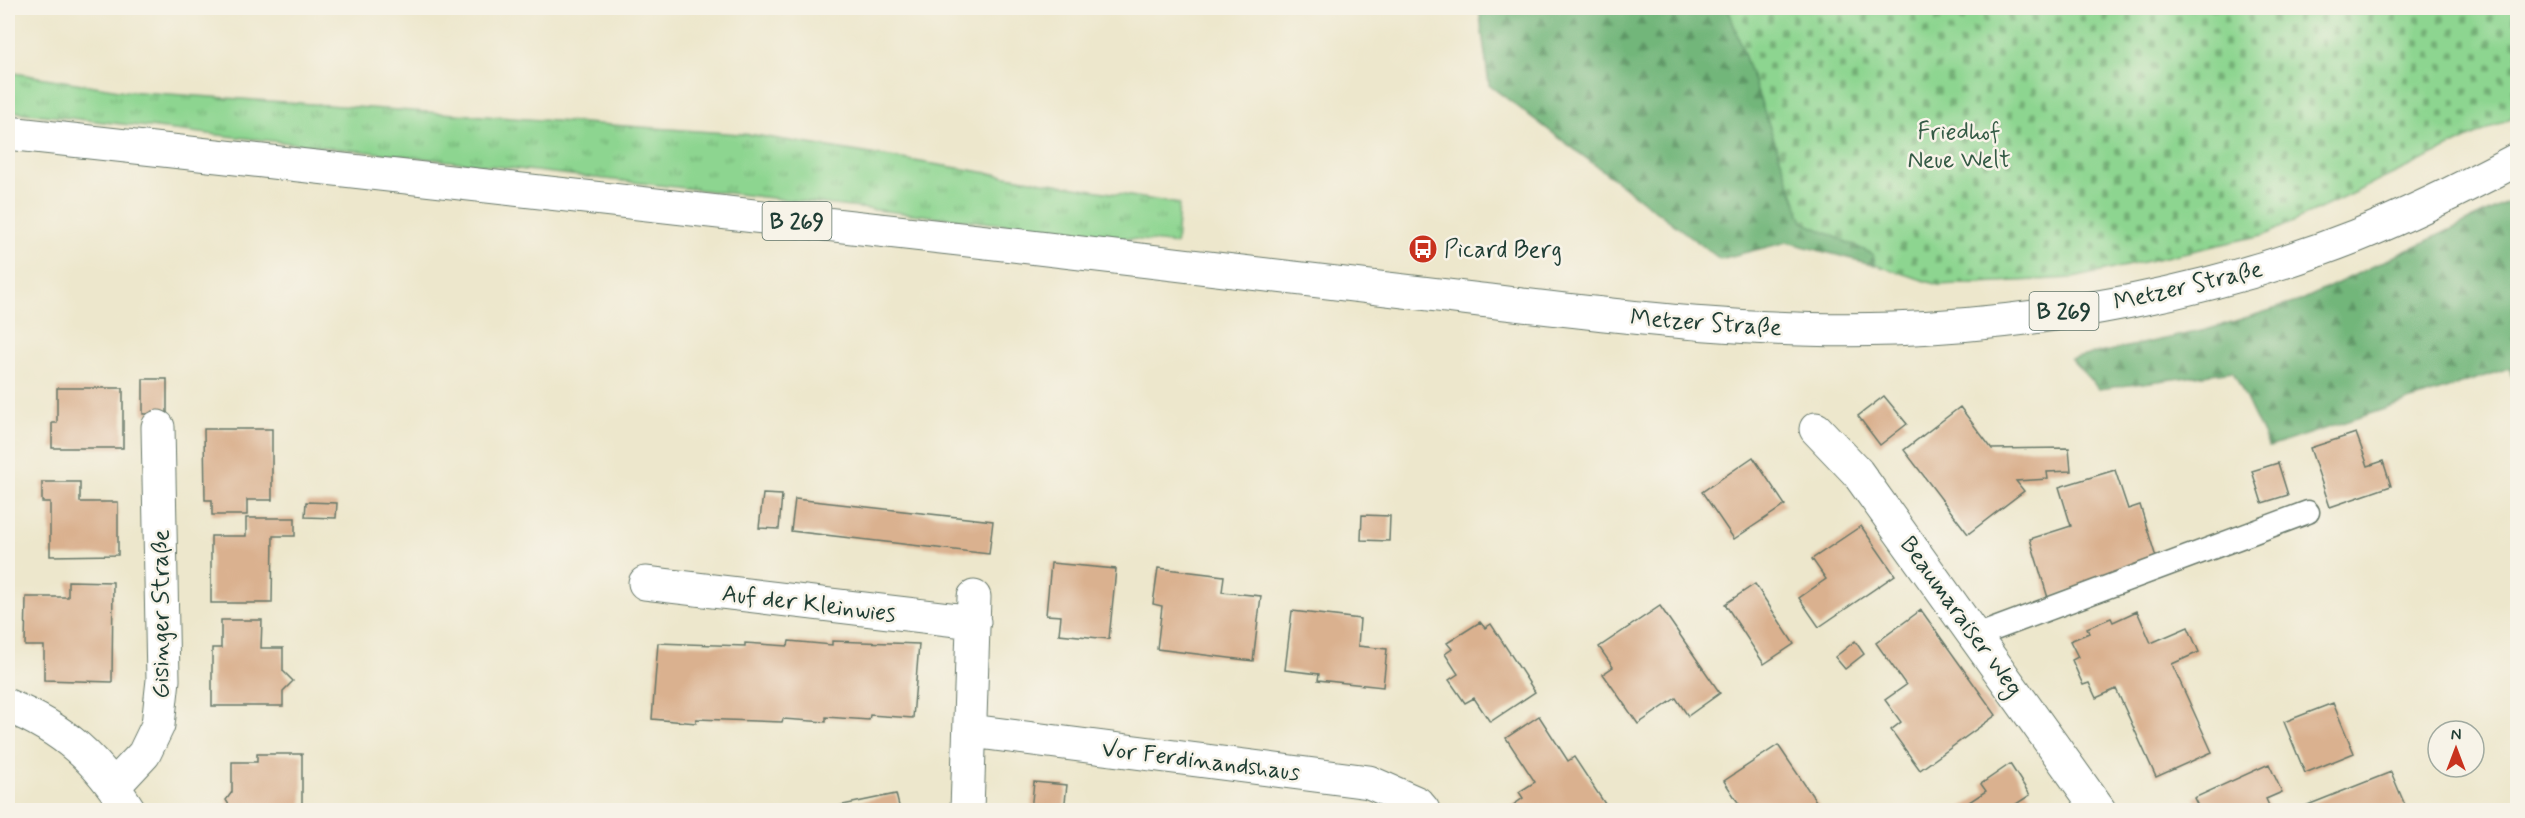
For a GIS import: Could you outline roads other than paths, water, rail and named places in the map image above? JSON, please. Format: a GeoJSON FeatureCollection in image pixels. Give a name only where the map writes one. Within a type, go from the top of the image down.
{"type":"FeatureCollection","features":[{"type":"Feature","properties":{"kind":"main road","name":"Metzer Straße"},"geometry":{"type":"LineString","coordinates":[[8,133],[967,240],[1585,312],[1754,328],[1892,329],[1991,322],[2088,308],[2204,285],[2283,262],[2359,235],[2453,193],[2517,159]]}},
{"type":"Feature","properties":{"kind":"main road","name":"Gisinger Straße"},"geometry":{"type":"LineString","coordinates":[[8,706],[35,717],[85,752],[122,798],[159,725],[163,680],[159,427]]}},
{"type":"Feature","properties":{"kind":"main road","name":"Beaumaraiser Weg"},"geometry":{"type":"LineString","coordinates":[[1816,429],[1857,472],[2099,810]]}},
{"type":"Feature","properties":{"kind":"main road","name":"Auf der Kleinwies"},"geometry":{"type":"LineString","coordinates":[[645,583],[974,610],[967,810]]}},
{"type":"Feature","properties":{"kind":"main road","name":"Vor Ferdinandshaus"},"geometry":{"type":"LineString","coordinates":[[970,731],[1369,782],[1417,803],[1423,810]]}},
{"type":"Feature","properties":{"kind":"lane"},"geometry":{"type":"LineString","coordinates":[[1976,636],[2308,512]]}},
{"type":"Feature","properties":{"kind":"place","name":"Picard Berg"},"geometry":{"type":"Point","coordinates":[1423,249]}},
{"type":"Feature","properties":{"kind":"park label","name":"Friedhof Neue Welt"},"geometry":{"type":"Point","coordinates":[1959,145]}}]}
